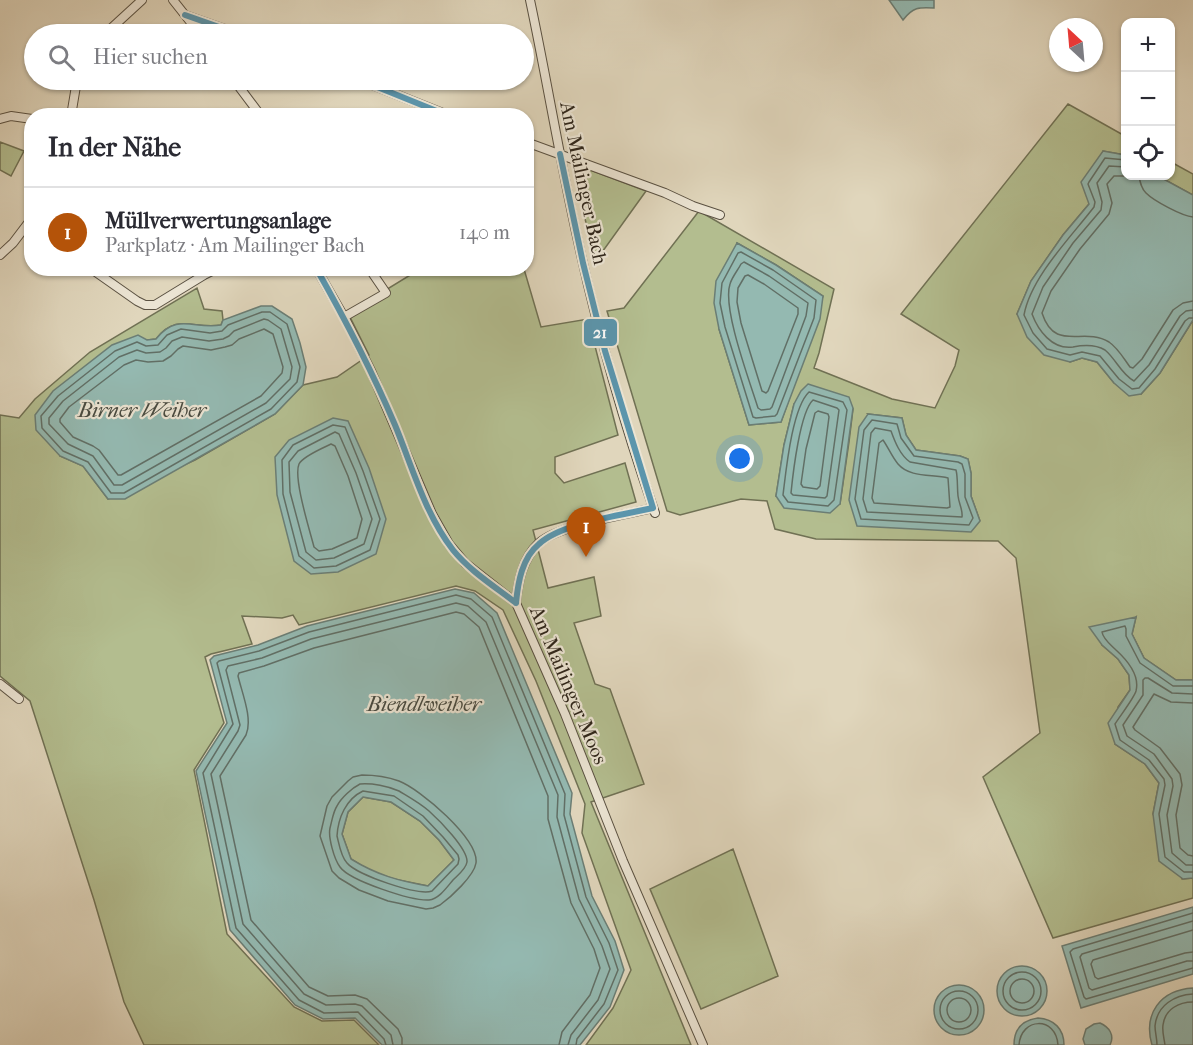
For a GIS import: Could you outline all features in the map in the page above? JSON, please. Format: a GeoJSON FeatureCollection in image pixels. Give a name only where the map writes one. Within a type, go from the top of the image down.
{"type":"FeatureCollection","features":[{"type":"Feature","properties":{"kind":"street"},"geometry":{"type":"LineString","coordinates":[[116,24],[142,0]]}},
{"type":"Feature","properties":{"kind":"street"},"geometry":{"type":"LineString","coordinates":[[173,0],[192,24]]}},
{"type":"Feature","properties":{"kind":"street","name":"Am Mailinger Bach"},"geometry":{"type":"LineString","coordinates":[[516,603],[518,582],[526,561],[538,543],[557,532],[654,510],[623,416],[599,330],[578,241],[530,0]]}},
{"type":"Feature","properties":{"kind":"street"},"geometry":{"type":"LineString","coordinates":[[185,15],[211,24]]}},
{"type":"Feature","properties":{"kind":"street"},"geometry":{"type":"LineString","coordinates":[[72,108],[75,90]]}},
{"type":"Feature","properties":{"kind":"street"},"geometry":{"type":"LineString","coordinates":[[242,90],[255,108]]}},
{"type":"Feature","properties":{"kind":"street"},"geometry":{"type":"LineString","coordinates":[[385,90],[430,108]]}},
{"type":"Feature","properties":{"kind":"street"},"geometry":{"type":"LineString","coordinates":[[0,119],[11,116],[24,118]]}},
{"type":"Feature","properties":{"kind":"street"},"geometry":{"type":"LineString","coordinates":[[534,145],[720,215]]}},
{"type":"Feature","properties":{"kind":"street"},"geometry":{"type":"LineString","coordinates":[[0,255],[24,230]]}},
{"type":"Feature","properties":{"kind":"street"},"geometry":{"type":"LineString","coordinates":[[101,276],[137,301],[155,304],[196,276]]}},
{"type":"Feature","properties":{"kind":"street","name":"Am Mailinger Moos"},"geometry":{"type":"LineString","coordinates":[[321,276],[344,316],[371,371],[432,514],[449,544],[465,563],[516,603],[565,714],[623,861],[703,1045]]}},
{"type":"Feature","properties":{"kind":"street"},"geometry":{"type":"LineString","coordinates":[[344,316],[386,293],[374,276]]}},
{"type":"Feature","properties":{"kind":"street"},"geometry":{"type":"LineString","coordinates":[[0,684],[18,699]]}},
{"type":"Feature","properties":{"kind":"green space"},"geometry":{"type":"Polygon","coordinates":[[[1068,104],[1121,134],[1121,154],[1103,151],[1089,204],[1063,235],[1031,281],[1017,314],[1070,362],[1082,358],[1097,362],[1114,383],[1141,394],[1160,373],[1193,320],[1193,680],[1176,680],[1144,658],[1132,634],[1136,617],[1102,645],[1118,659],[1129,675],[1130,690],[1118,707],[1115,744],[1145,764],[1159,783],[1153,814],[1182,879],[1193,878],[1193,898],[1053,938],[983,777],[1040,733],[1016,558],[998,541],[816,539],[775,529],[767,501],[741,499],[680,515],[667,511],[607,311],[624,308],[699,211],[834,289],[814,368],[892,399],[935,408],[955,366],[959,350],[901,314],[1068,104]],[[737,243],[719,329],[749,425],[781,422],[823,296],[737,243]],[[794,404],[784,445],[776,496],[840,504],[853,409],[794,404]],[[868,414],[980,521],[971,496],[971,473],[968,459],[916,450],[906,435],[902,418],[868,414]]]}},
{"type":"Feature","properties":{"kind":"green space"},"geometry":{"type":"Polygon","coordinates":[[[0,142],[24,151],[11,176],[0,170],[0,142]]]}},
{"type":"Feature","properties":{"kind":"green space"},"geometry":{"type":"Polygon","coordinates":[[[1175,164],[1193,174],[1193,195],[1165,180],[1175,180],[1175,164]]]}},
{"type":"Feature","properties":{"kind":"green space"},"geometry":{"type":"Polygon","coordinates":[[[585,168],[646,191],[595,262],[575,175],[585,168]]]}},
{"type":"Feature","properties":{"kind":"green space"},"geometry":{"type":"Polygon","coordinates":[[[409,276],[526,276],[541,327],[588,319],[618,435],[555,457],[555,473],[564,483],[625,463],[636,502],[533,530],[548,588],[594,577],[601,616],[574,623],[595,684],[610,689],[644,784],[591,802],[691,1045],[586,1045],[613,1008],[631,970],[582,833],[585,804],[536,681],[503,610],[475,591],[456,586],[299,625],[293,615],[282,618],[242,616],[252,644],[205,657],[224,723],[194,770],[227,934],[294,1007],[322,1021],[354,1020],[379,1045],[144,1045],[124,1002],[30,701],[0,676],[0,415],[19,418],[35,399],[90,352],[197,288],[204,309],[222,311],[221,325],[179,324],[171,326],[156,339],[147,340],[60,456],[83,466],[108,499],[195,460],[275,414],[303,385],[337,377],[369,355],[348,313],[409,276]]]}},
{"type":"Feature","properties":{"kind":"green space"},"geometry":{"type":"Polygon","coordinates":[[[363,797],[391,802],[420,821],[439,840],[454,860],[428,886],[370,871],[351,859],[342,834],[348,812],[363,797]]]}},
{"type":"Feature","properties":{"kind":"green space"},"geometry":{"type":"Polygon","coordinates":[[[733,849],[778,976],[701,1009],[650,889],[733,849]]]}},
{"type":"Feature","properties":{"kind":"water"},"geometry":{"type":"Polygon","coordinates":[[[889,0],[934,0],[934,8],[917,9],[910,12],[903,20],[889,0]]]}},
{"type":"Feature","properties":{"kind":"water"},"geometry":{"type":"Polygon","coordinates":[[[1103,151],[1121,154],[1121,180],[1165,180],[1193,195],[1193,320],[1160,373],[1141,394],[1129,396],[1114,383],[1097,362],[1082,358],[1070,362],[1044,355],[1027,337],[1017,314],[1031,281],[1063,235],[1089,204],[1081,182],[1103,151]]]}},
{"type":"Feature","properties":{"kind":"water"},"geometry":{"type":"Polygon","coordinates":[[[737,243],[823,296],[820,319],[781,422],[749,425],[719,329],[714,303],[716,281],[737,243]]]}},
{"type":"Feature","properties":{"kind":"water","name":"Birner Weiher"},"geometry":{"type":"Polygon","coordinates":[[[261,306],[272,306],[292,319],[306,367],[303,385],[275,414],[125,499],[108,499],[83,466],[60,456],[36,430],[35,415],[53,391],[112,345],[138,335],[147,340],[156,339],[164,331],[179,324],[221,325],[223,320],[261,306]]]}},
{"type":"Feature","properties":{"kind":"water"},"geometry":{"type":"Polygon","coordinates":[[[808,384],[849,397],[853,408],[840,504],[830,513],[784,508],[776,496],[784,445],[794,404],[808,384]]]}},
{"type":"Feature","properties":{"kind":"water"},"geometry":{"type":"Polygon","coordinates":[[[868,414],[902,418],[906,435],[916,450],[968,459],[971,473],[971,496],[980,521],[971,532],[857,526],[849,500],[859,427],[868,414]]]}},
{"type":"Feature","properties":{"kind":"water"},"geometry":{"type":"Polygon","coordinates":[[[333,418],[348,421],[369,468],[386,519],[376,554],[338,572],[311,574],[294,561],[277,495],[275,457],[289,440],[333,418]]]}},
{"type":"Feature","properties":{"kind":"water","name":"Biendlweiher"},"geometry":{"type":"Polygon","coordinates":[[[455,589],[474,593],[497,613],[572,793],[570,814],[592,896],[615,941],[624,970],[610,1007],[580,1045],[382,1045],[355,1018],[323,1019],[295,1005],[230,930],[196,771],[227,723],[210,660],[214,656],[258,645],[307,626],[455,589]],[[363,797],[348,812],[342,834],[351,859],[388,877],[428,886],[454,860],[439,840],[420,821],[391,802],[363,797]]]}},
{"type":"Feature","properties":{"kind":"water"},"geometry":{"type":"Polygon","coordinates":[[[1136,617],[1132,634],[1144,658],[1176,680],[1193,680],[1193,878],[1183,879],[1159,861],[1153,814],[1159,783],[1145,764],[1115,744],[1108,723],[1130,690],[1129,675],[1089,627],[1136,617]]]}},
{"type":"Feature","properties":{"kind":"water"},"geometry":{"type":"Polygon","coordinates":[[[1193,907],[1193,974],[1081,1008],[1062,946],[1193,907]]]}},
{"type":"Feature","properties":{"kind":"water"},"geometry":{"type":"Polygon","coordinates":[[[1017,966],[1027,966],[1040,973],[1047,986],[1047,996],[1040,1009],[1027,1016],[1017,1016],[1008,1012],[1001,1005],[997,996],[997,986],[1001,977],[1008,970],[1017,966]]]}},
{"type":"Feature","properties":{"kind":"water"},"geometry":{"type":"Polygon","coordinates":[[[954,985],[964,985],[977,992],[984,1005],[984,1015],[977,1028],[964,1035],[954,1035],[945,1031],[938,1024],[934,1015],[934,1005],[938,996],[945,989],[954,985]]]}},
{"type":"Feature","properties":{"kind":"water"},"geometry":{"type":"Polygon","coordinates":[[[1193,988],[1193,1045],[1152,1045],[1150,1023],[1157,1006],[1171,993],[1193,988]]]}},
{"type":"Feature","properties":{"kind":"water"},"geometry":{"type":"Polygon","coordinates":[[[1038,1018],[1049,1020],[1057,1026],[1064,1039],[1064,1045],[1014,1045],[1020,1026],[1038,1018]]]}},
{"type":"Feature","properties":{"kind":"water"},"geometry":{"type":"Polygon","coordinates":[[[1100,1023],[1110,1032],[1112,1038],[1110,1045],[1085,1045],[1083,1039],[1086,1029],[1100,1023]]]}},
{"type":"Feature","properties":{"kind":"transit line","name":"21"},"geometry":{"type":"LineString","coordinates":[[185,15],[211,24]]}},
{"type":"Feature","properties":{"kind":"transit line","name":"21"},"geometry":{"type":"LineString","coordinates":[[385,90],[429,108]]}},
{"type":"Feature","properties":{"kind":"transit line","name":"21"},"geometry":{"type":"LineString","coordinates":[[560,154],[583,263],[605,351],[653,508]]}},
{"type":"Feature","properties":{"kind":"transit line","name":"21"},"geometry":{"type":"LineString","coordinates":[[320,276],[377,385],[420,489],[443,536],[467,565],[516,603]]}},
{"type":"Feature","properties":{"kind":"transit line","name":"21"},"geometry":{"type":"LineString","coordinates":[[516,603],[525,563],[533,550],[549,537],[577,525],[653,508]]}},
{"type":"Feature","properties":{"kind":"place","name":"Müllverwertungsanlage"},"geometry":{"type":"Point","coordinates":[586,557]}}]}
